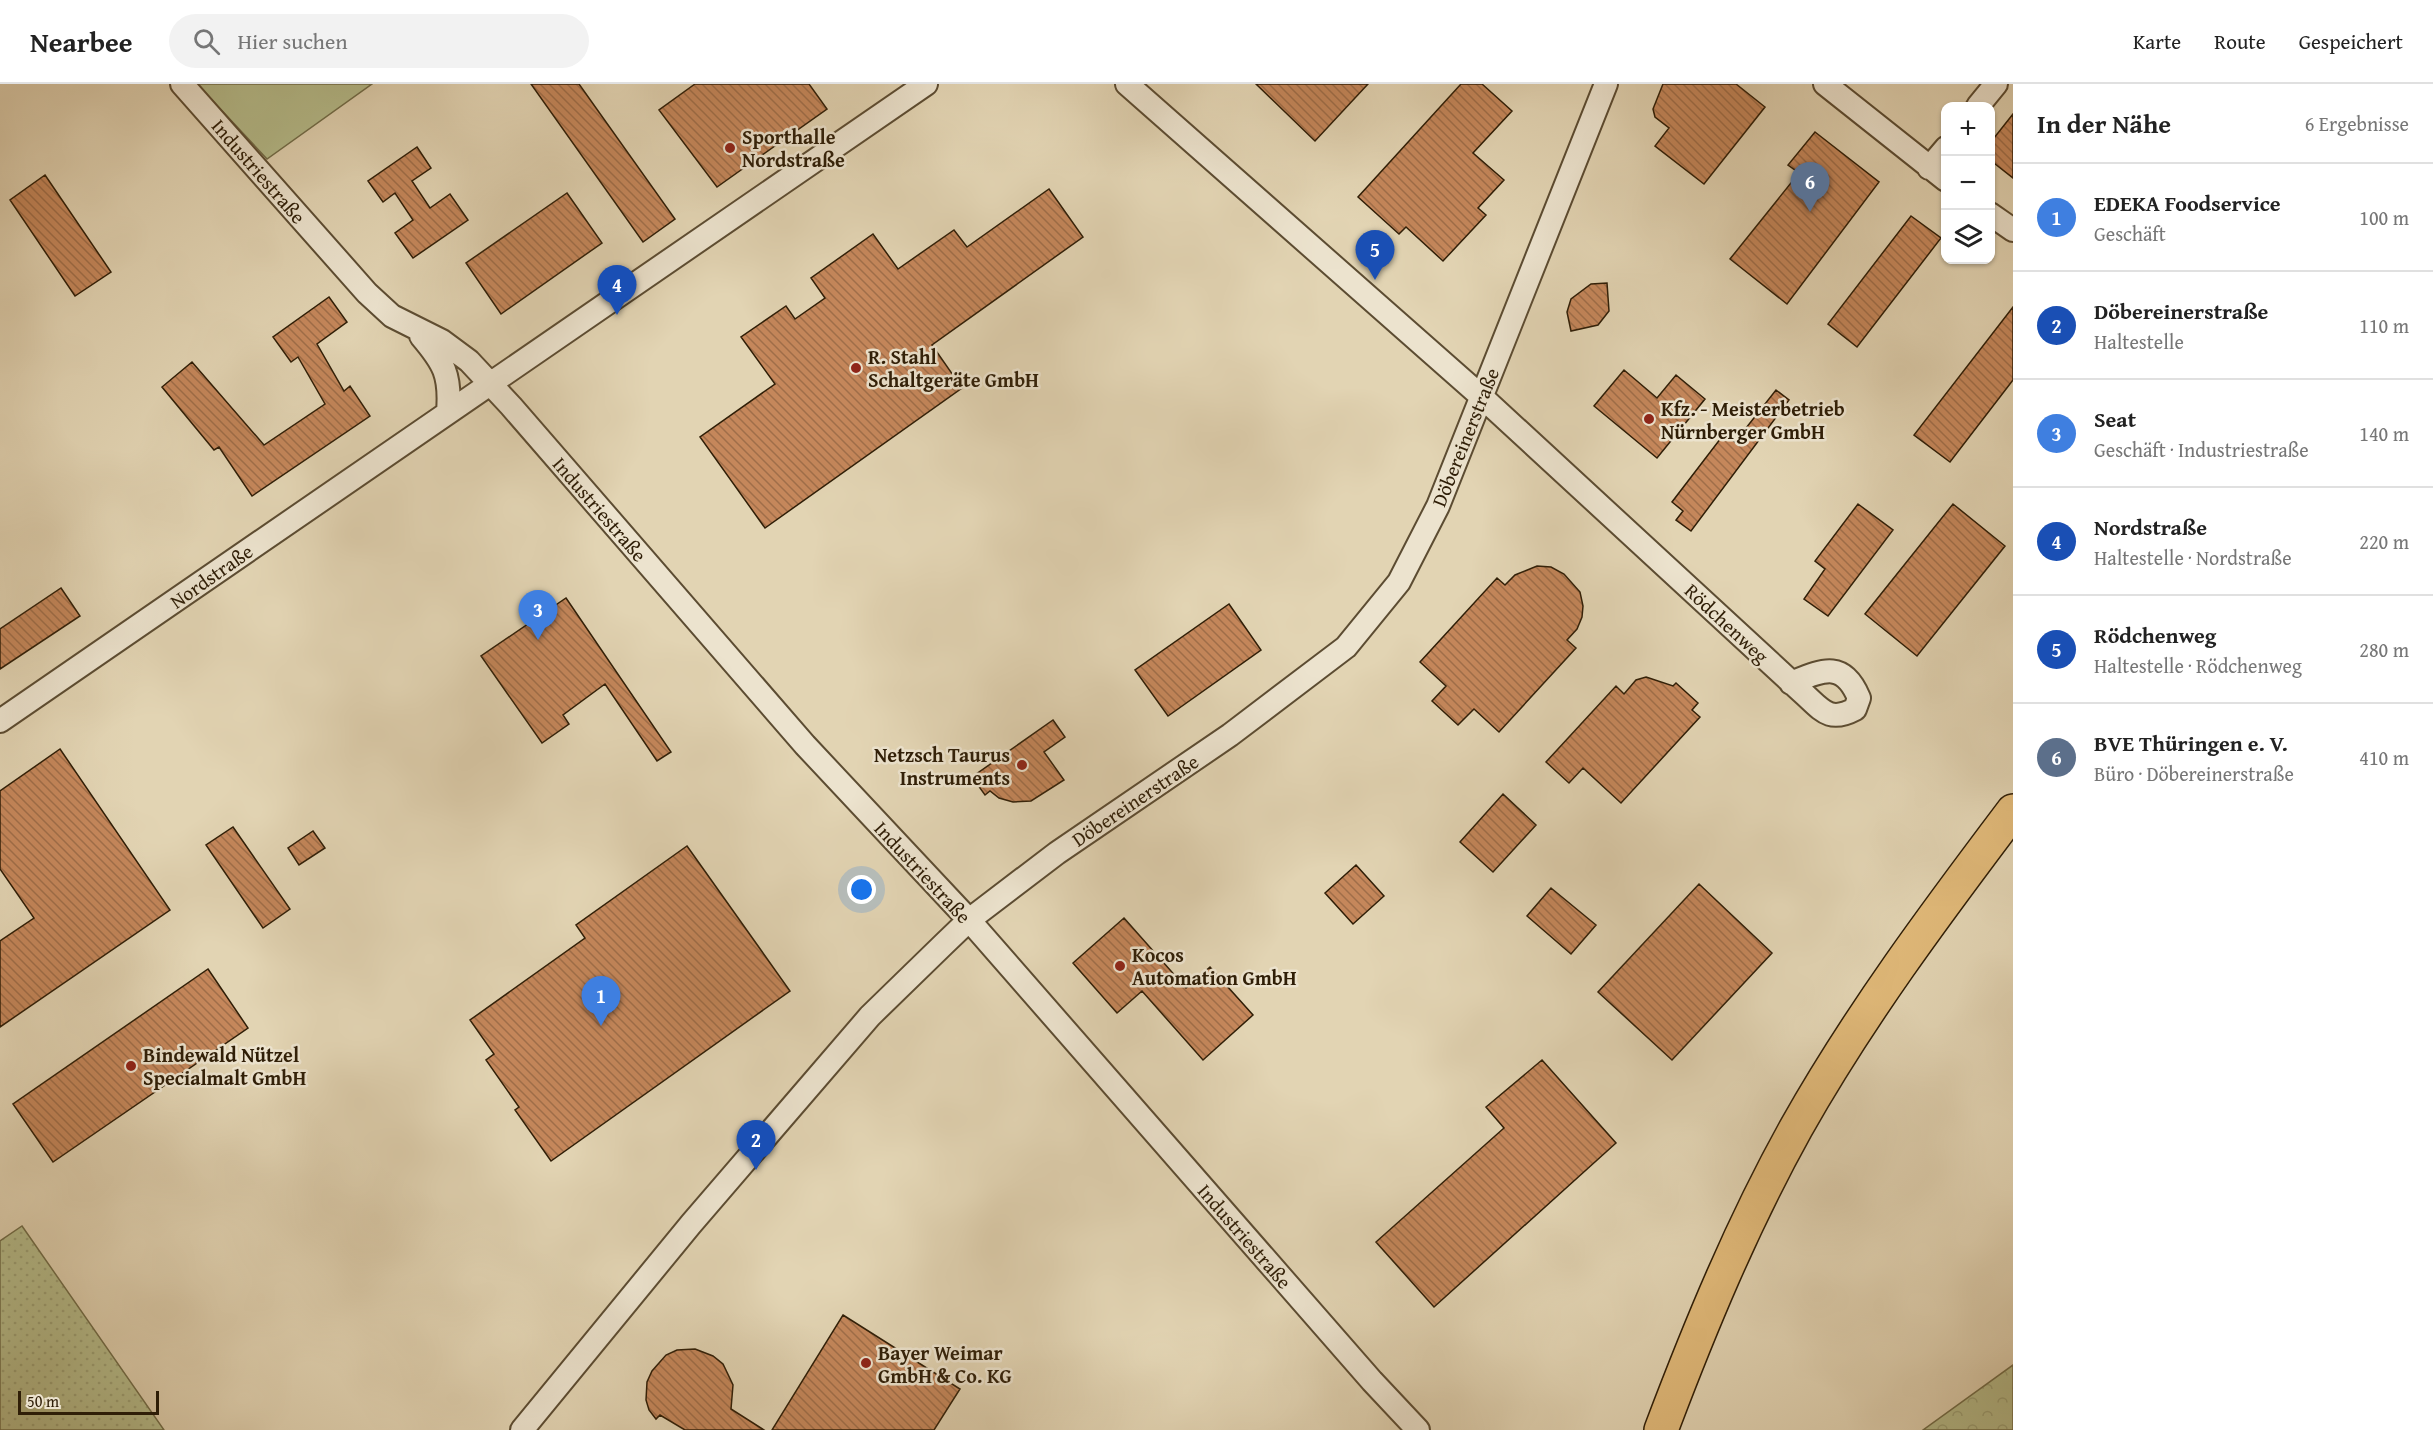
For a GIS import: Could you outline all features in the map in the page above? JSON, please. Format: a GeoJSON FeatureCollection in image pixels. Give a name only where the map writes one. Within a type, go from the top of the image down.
{"type":"FeatureCollection","features":[{"type":"Feature","properties":{"kind":"main road"},"geometry":{"type":"LineString","coordinates":[[1661,1430],[1690,1353],[1765,1186],[1833,1066],[1902,961],[2013,811]]}},
{"type":"Feature","properties":{"kind":"street","name":"Industriestraße"},"geometry":{"type":"LineString","coordinates":[[182,84],[367,293],[392,316],[442,342],[469,361],[805,746],[969,920],[1372,1381],[1418,1430]]}},
{"type":"Feature","properties":{"kind":"street","name":"Nordstraße"},"geometry":{"type":"LineString","coordinates":[[0,721],[926,84]]}},
{"type":"Feature","properties":{"kind":"street","name":"Rödchenweg"},"geometry":{"type":"LineString","coordinates":[[1127,84],[1482,398],[1791,683]]}},
{"type":"Feature","properties":{"kind":"street","name":"Döbereinerstraße"},"geometry":{"type":"LineString","coordinates":[[522,1430],[691,1224],[870,1016],[969,920],[1057,853],[1248,722],[1346,647],[1399,582],[1438,507],[1606,84]]}},
{"type":"Feature","properties":{"kind":"street"},"geometry":{"type":"LineString","coordinates":[[1825,84],[1937,174],[1943,156]]}},
{"type":"Feature","properties":{"kind":"street"},"geometry":{"type":"LineString","coordinates":[[1981,102],[1996,84]]}},
{"type":"Feature","properties":{"kind":"street"},"geometry":{"type":"LineString","coordinates":[[1995,217],[2013,230]]}},
{"type":"Feature","properties":{"kind":"street","name":"Industriestraße"},"geometry":{"type":"LineString","coordinates":[[416,330],[440,359],[450,385],[448,412]]}},
{"type":"Feature","properties":{"kind":"street"},"geometry":{"type":"LineString","coordinates":[[1646,1430],[1690,1353]]}},
{"type":"Feature","properties":{"kind":"green space"},"geometry":{"type":"Polygon","coordinates":[[[197,84],[372,84],[267,159],[197,84]]]}},
{"type":"Feature","properties":{"kind":"green space"},"geometry":{"type":"Polygon","coordinates":[[[22,1226],[164,1430],[0,1430],[0,1241],[22,1226]]]}},
{"type":"Feature","properties":{"kind":"green space"},"geometry":{"type":"Polygon","coordinates":[[[2013,1365],[2013,1430],[1923,1430],[2013,1365]]]}},
{"type":"Feature","properties":{"kind":"building"},"geometry":{"type":"Polygon","coordinates":[[[531,84],[579,84],[675,219],[643,242],[531,84]]]}},
{"type":"Feature","properties":{"kind":"building","name":"Sporthalle Nordstraße"},"geometry":{"type":"Polygon","coordinates":[[[695,84],[809,84],[827,109],[717,187],[659,110],[695,84]]]}},
{"type":"Feature","properties":{"kind":"building"},"geometry":{"type":"Polygon","coordinates":[[[1256,84],[1368,84],[1315,141],[1256,84]]]}},
{"type":"Feature","properties":{"kind":"building"},"geometry":{"type":"Polygon","coordinates":[[[1461,84],[1482,84],[1512,111],[1473,153],[1504,180],[1478,208],[1486,215],[1443,261],[1406,227],[1399,234],[1358,197],[1461,84]]]}},
{"type":"Feature","properties":{"kind":"building"},"geometry":{"type":"Polygon","coordinates":[[[1663,84],[1736,84],[1765,107],[1704,184],[1655,146],[1669,128],[1655,117],[1653,109],[1663,84]]]}},
{"type":"Feature","properties":{"kind":"building"},"geometry":{"type":"Polygon","coordinates":[[[2013,114],[2013,178],[1995,164],[1995,137],[2013,114]]]}},
{"type":"Feature","properties":{"kind":"building"},"geometry":{"type":"Polygon","coordinates":[[[1815,132],[1879,182],[1787,304],[1730,259],[1799,173],[1788,165],[1815,132]]]}},
{"type":"Feature","properties":{"kind":"building"},"geometry":{"type":"Polygon","coordinates":[[[417,147],[431,168],[412,181],[430,208],[450,194],[468,220],[413,258],[395,233],[413,220],[395,193],[383,202],[368,181],[417,147]]]}},
{"type":"Feature","properties":{"kind":"building"},"geometry":{"type":"Polygon","coordinates":[[[45,175],[111,272],[75,296],[10,200],[45,175]]]}},
{"type":"Feature","properties":{"kind":"building","name":"R. Stahl Schaltgeräte GmbH"},"geometry":{"type":"Polygon","coordinates":[[[1049,189],[1083,237],[932,345],[962,388],[765,528],[700,437],[775,384],[741,337],[786,306],[795,319],[825,298],[811,278],[873,234],[898,269],[954,230],[967,247],[1049,189]]]}},
{"type":"Feature","properties":{"kind":"building"},"geometry":{"type":"Polygon","coordinates":[[[567,193],[602,243],[501,314],[466,263],[567,193]]]}},
{"type":"Feature","properties":{"kind":"building"},"geometry":{"type":"Polygon","coordinates":[[[1911,216],[1941,238],[1857,347],[1828,324],[1911,216]]]}},
{"type":"Feature","properties":{"kind":"building"},"geometry":{"type":"Polygon","coordinates":[[[1607,283],[1609,311],[1598,325],[1571,331],[1567,312],[1571,299],[1591,284],[1607,283]]]}},
{"type":"Feature","properties":{"kind":"building"},"geometry":{"type":"Polygon","coordinates":[[[329,297],[347,322],[317,344],[344,391],[350,386],[370,416],[252,496],[219,447],[214,450],[162,387],[192,362],[264,445],[325,404],[298,357],[291,362],[273,337],[329,297]]]}},
{"type":"Feature","properties":{"kind":"building"},"geometry":{"type":"Polygon","coordinates":[[[2013,307],[2013,380],[1950,462],[1914,435],[2013,307]]]}},
{"type":"Feature","properties":{"kind":"building","name":"Kfz. - Meisterbetrieb Nürnberger GmbH"},"geometry":{"type":"Polygon","coordinates":[[[1624,370],[1657,398],[1676,375],[1705,399],[1657,458],[1594,406],[1624,370]]]}},
{"type":"Feature","properties":{"kind":"building"},"geometry":{"type":"Polygon","coordinates":[[[1776,390],[1789,400],[1691,531],[1676,520],[1683,511],[1672,502],[1724,434],[1735,442],[1776,390]]]}},
{"type":"Feature","properties":{"kind":"building"},"geometry":{"type":"Polygon","coordinates":[[[1858,504],[1893,530],[1828,616],[1804,599],[1825,569],[1815,561],[1858,504]]]}},
{"type":"Feature","properties":{"kind":"building"},"geometry":{"type":"Polygon","coordinates":[[[1953,504],[2005,546],[1917,656],[1865,614],[1953,504]]]}},
{"type":"Feature","properties":{"kind":"building"},"geometry":{"type":"Polygon","coordinates":[[[1537,566],[1551,567],[1564,574],[1580,592],[1583,606],[1582,617],[1577,629],[1567,640],[1576,648],[1499,732],[1474,709],[1458,725],[1432,701],[1446,686],[1420,662],[1497,578],[1505,585],[1515,575],[1537,566]]]}},
{"type":"Feature","properties":{"kind":"building"},"geometry":{"type":"Polygon","coordinates":[[[61,588],[80,616],[0,669],[0,629],[61,588]]]}},
{"type":"Feature","properties":{"kind":"building"},"geometry":{"type":"Polygon","coordinates":[[[566,598],[671,752],[657,761],[605,684],[563,715],[569,724],[542,743],[481,656],[566,598]]]}},
{"type":"Feature","properties":{"kind":"building"},"geometry":{"type":"Polygon","coordinates":[[[1229,604],[1261,650],[1168,716],[1135,670],[1229,604]]]}},
{"type":"Feature","properties":{"kind":"building"},"geometry":{"type":"Polygon","coordinates":[[[1646,677],[1673,686],[1676,683],[1698,703],[1692,710],[1700,717],[1621,803],[1583,768],[1569,783],[1546,762],[1616,686],[1624,694],[1636,680],[1646,677]]]}},
{"type":"Feature","properties":{"kind":"building","name":"Netzsch Taurus Instruments"},"geometry":{"type":"Polygon","coordinates":[[[1053,720],[1065,737],[1044,752],[1064,780],[1031,801],[1013,802],[999,798],[990,791],[985,795],[972,777],[1053,720]]]}},
{"type":"Feature","properties":{"kind":"building"},"geometry":{"type":"Polygon","coordinates":[[[60,749],[170,910],[0,1027],[0,941],[34,918],[0,869],[0,791],[60,749]]]}},
{"type":"Feature","properties":{"kind":"building"},"geometry":{"type":"Polygon","coordinates":[[[1503,794],[1536,825],[1493,872],[1460,842],[1503,794]]]}},
{"type":"Feature","properties":{"kind":"building"},"geometry":{"type":"Polygon","coordinates":[[[233,827],[290,909],[263,928],[206,845],[233,827]]]}},
{"type":"Feature","properties":{"kind":"building"},"geometry":{"type":"Polygon","coordinates":[[[313,831],[325,848],[299,865],[288,848],[313,831]]]}},
{"type":"Feature","properties":{"kind":"building"},"geometry":{"type":"Polygon","coordinates":[[[687,846],[790,991],[551,1161],[515,1110],[519,1107],[486,1060],[494,1054],[470,1020],[585,938],[576,925],[687,846]]]}},
{"type":"Feature","properties":{"kind":"building"},"geometry":{"type":"Polygon","coordinates":[[[1356,865],[1384,896],[1353,924],[1325,893],[1356,865]]]}},
{"type":"Feature","properties":{"kind":"building"},"geometry":{"type":"Polygon","coordinates":[[[1699,884],[1772,953],[1672,1060],[1598,992],[1699,884]]]}},
{"type":"Feature","properties":{"kind":"building"},"geometry":{"type":"Polygon","coordinates":[[[1551,888],[1596,925],[1571,954],[1527,916],[1551,888]]]}},
{"type":"Feature","properties":{"kind":"building"},"geometry":{"type":"Polygon","coordinates":[[[1124,918],[1186,988],[1210,967],[1253,1015],[1203,1060],[1142,991],[1117,1013],[1073,963],[1124,918]]]}},
{"type":"Feature","properties":{"kind":"building","name":"Bindewald Nützel Specialmalt GmbH"},"geometry":{"type":"Polygon","coordinates":[[[208,969],[248,1028],[53,1162],[13,1104],[208,969]]]}},
{"type":"Feature","properties":{"kind":"building"},"geometry":{"type":"Polygon","coordinates":[[[1542,1060],[1616,1143],[1434,1307],[1376,1242],[1504,1128],[1486,1107],[1542,1060]]]}},
{"type":"Feature","properties":{"kind":"building","name":"Bayer Weimar GmbH & Co. KG"},"geometry":{"type":"Polygon","coordinates":[[[843,1315],[960,1389],[934,1430],[772,1430],[843,1315]]]}},
{"type":"Feature","properties":{"kind":"building"},"geometry":{"type":"Polygon","coordinates":[[[695,1349],[713,1356],[723,1364],[733,1385],[731,1409],[764,1430],[685,1430],[660,1415],[656,1419],[649,1410],[646,1400],[647,1382],[652,1371],[666,1355],[677,1350],[695,1349]]]}},
{"type":"Feature","properties":{"kind":"place","name":"Sporthalle Nordstraße"},"geometry":{"type":"Point","coordinates":[730,148]}},
{"type":"Feature","properties":{"kind":"place","name":"BVE Thüringen e. V."},"geometry":{"type":"Point","coordinates":[1810,212]}},
{"type":"Feature","properties":{"kind":"place","name":"Rödchenweg"},"geometry":{"type":"Point","coordinates":[1375,280]}},
{"type":"Feature","properties":{"kind":"place","name":"Nordstraße"},"geometry":{"type":"Point","coordinates":[617,315]}},
{"type":"Feature","properties":{"kind":"place","name":"R. Stahl Schaltgeräte GmbH"},"geometry":{"type":"Point","coordinates":[856,368]}},
{"type":"Feature","properties":{"kind":"place","name":"Kfz. - Meisterbetrieb Nürnberger GmbH"},"geometry":{"type":"Point","coordinates":[1649,419]}},
{"type":"Feature","properties":{"kind":"place","name":"Seat"},"geometry":{"type":"Point","coordinates":[538,640]}},
{"type":"Feature","properties":{"kind":"place","name":"Netzsch Taurus Instruments"},"geometry":{"type":"Point","coordinates":[1022,765]}},
{"type":"Feature","properties":{"kind":"place","name":"Kocos Automation GmbH"},"geometry":{"type":"Point","coordinates":[1120,966]}},
{"type":"Feature","properties":{"kind":"place","name":"EDEKA Foodservice"},"geometry":{"type":"Point","coordinates":[601,1026]}},
{"type":"Feature","properties":{"kind":"place","name":"Bindewald Nützel Specialmalt GmbH"},"geometry":{"type":"Point","coordinates":[131,1066]}},
{"type":"Feature","properties":{"kind":"place","name":"Döbereinerstraße"},"geometry":{"type":"Point","coordinates":[756,1170]}},
{"type":"Feature","properties":{"kind":"place","name":"Bayer Weimar GmbH & Co. KG"},"geometry":{"type":"Point","coordinates":[866,1363]}}]}
